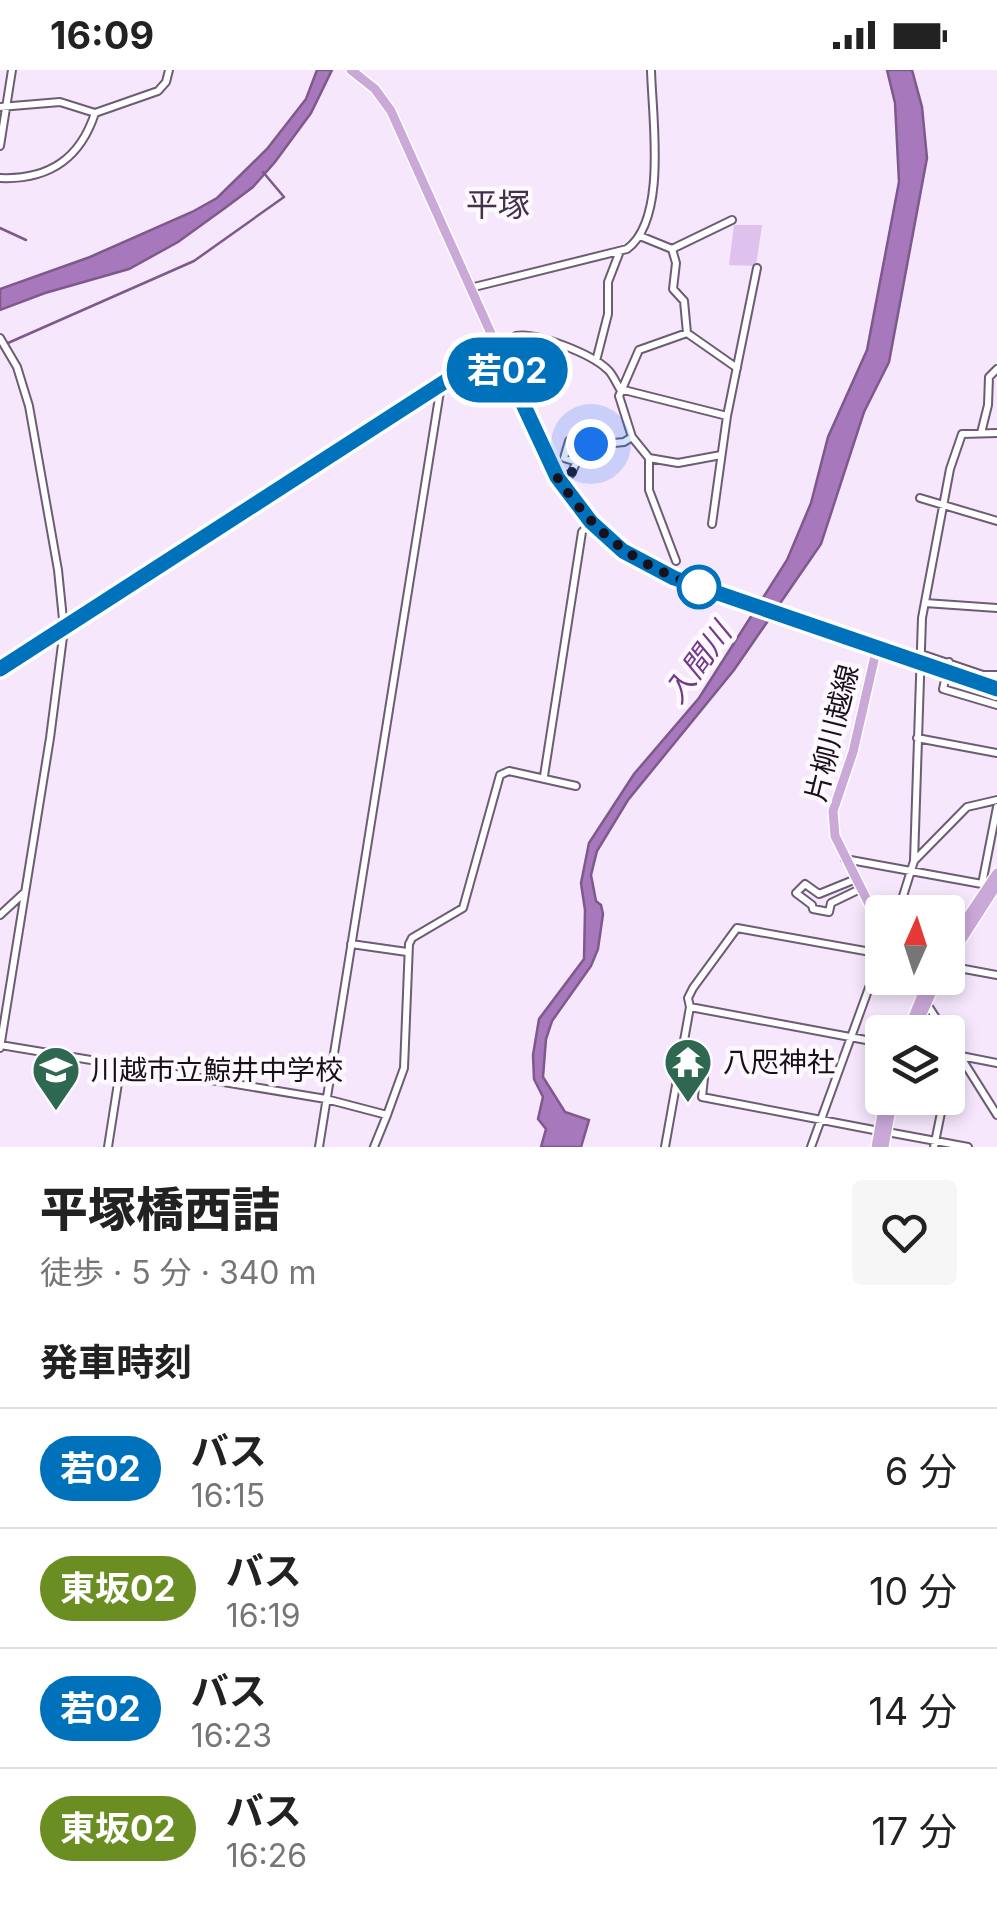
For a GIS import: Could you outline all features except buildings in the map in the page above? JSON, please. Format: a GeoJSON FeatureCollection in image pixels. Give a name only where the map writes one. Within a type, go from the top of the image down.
{"type":"FeatureCollection","features":[{"type":"Feature","properties":{"kind":"main road","name":"片柳川越線"},"geometry":{"type":"LineString","coordinates":[[353,72],[375,89],[391,111],[557,477],[591,522],[611,542],[641,562],[872,646],[852,752],[832,811],[835,836],[865,897]]}},
{"type":"Feature","properties":{"kind":"main road"},"geometry":{"type":"LineString","coordinates":[[965,921],[997,874]]}},
{"type":"Feature","properties":{"kind":"main road"},"geometry":{"type":"LineString","coordinates":[[965,936],[997,884]]}},
{"type":"Feature","properties":{"kind":"main road"},"geometry":{"type":"LineString","coordinates":[[922,995],[924,999]]}},
{"type":"Feature","properties":{"kind":"main road"},"geometry":{"type":"LineString","coordinates":[[919,1015],[925,995]]}},
{"type":"Feature","properties":{"kind":"main road"},"geometry":{"type":"LineString","coordinates":[[915,1015],[927,995]]}},
{"type":"Feature","properties":{"kind":"main road"},"geometry":{"type":"LineString","coordinates":[[883,1115],[884,1147]]}},
{"type":"Feature","properties":{"kind":"main road"},"geometry":{"type":"LineString","coordinates":[[876,1147],[887,1115]]}},
{"type":"Feature","properties":{"kind":"street"},"geometry":{"type":"LineString","coordinates":[[0,146],[12,70]]}},
{"type":"Feature","properties":{"kind":"street"},"geometry":{"type":"LineString","coordinates":[[3,108],[60,102],[95,113],[158,90],[166,82],[169,70]]}},
{"type":"Feature","properties":{"kind":"street"},"geometry":{"type":"LineString","coordinates":[[470,288],[620,250],[640,236],[654,191],[651,70]]}},
{"type":"Feature","properties":{"kind":"street"},"geometry":{"type":"LineString","coordinates":[[0,178],[49,172],[90,132],[95,113]]}},
{"type":"Feature","properties":{"kind":"street"},"geometry":{"type":"LineString","coordinates":[[672,249],[732,220]]}},
{"type":"Feature","properties":{"kind":"street"},"geometry":{"type":"LineString","coordinates":[[640,236],[672,249]]}},
{"type":"Feature","properties":{"kind":"street"},"geometry":{"type":"LineString","coordinates":[[676,263],[684,242]]}},
{"type":"Feature","properties":{"kind":"street"},"geometry":{"type":"LineString","coordinates":[[670,298],[676,263],[672,249]]}},
{"type":"Feature","properties":{"kind":"street"},"geometry":{"type":"LineString","coordinates":[[596,361],[608,314],[609,277],[620,250]]}},
{"type":"Feature","properties":{"kind":"street"},"geometry":{"type":"LineString","coordinates":[[712,524],[721,454],[757,268]]}},
{"type":"Feature","properties":{"kind":"street"},"geometry":{"type":"LineString","coordinates":[[673,289],[684,301],[687,333]]}},
{"type":"Feature","properties":{"kind":"street"},"geometry":{"type":"LineString","coordinates":[[687,333],[738,368]]}},
{"type":"Feature","properties":{"kind":"street"},"geometry":{"type":"LineString","coordinates":[[687,333],[639,350],[620,389],[620,401],[632,437],[650,458],[678,464],[721,454]]}},
{"type":"Feature","properties":{"kind":"street"},"geometry":{"type":"LineString","coordinates":[[0,669],[516,336],[530,334],[596,361],[620,389],[728,416]]}},
{"type":"Feature","properties":{"kind":"street"},"geometry":{"type":"LineString","coordinates":[[0,338],[17,367],[29,406],[58,570],[64,629],[0,1047],[326,1098],[387,1114]]}},
{"type":"Feature","properties":{"kind":"street"},"geometry":{"type":"LineString","coordinates":[[982,433],[989,377],[997,369]]}},
{"type":"Feature","properties":{"kind":"street"},"geometry":{"type":"LineString","coordinates":[[319,1147],[441,385]]}},
{"type":"Feature","properties":{"kind":"street"},"geometry":{"type":"LineString","coordinates":[[904,895],[914,860],[924,603],[962,434],[997,434]]}},
{"type":"Feature","properties":{"kind":"street"},"geometry":{"type":"LineString","coordinates":[[577,462],[564,458],[568,441],[584,446],[624,442],[632,437]]}},
{"type":"Feature","properties":{"kind":"street"},"geometry":{"type":"LineString","coordinates":[[557,477],[571,474],[584,446]]}},
{"type":"Feature","properties":{"kind":"street"},"geometry":{"type":"LineString","coordinates":[[650,458],[649,490],[676,561]]}},
{"type":"Feature","properties":{"kind":"street"},"geometry":{"type":"LineString","coordinates":[[920,498],[997,521]]}},
{"type":"Feature","properties":{"kind":"street"},"geometry":{"type":"LineString","coordinates":[[544,776],[582,532],[591,522]]}},
{"type":"Feature","properties":{"kind":"street"},"geometry":{"type":"LineString","coordinates":[[924,603],[997,608]]}},
{"type":"Feature","properties":{"kind":"street"},"geometry":{"type":"LineString","coordinates":[[872,646],[997,689]]}},
{"type":"Feature","properties":{"kind":"street"},"geometry":{"type":"LineString","coordinates":[[920,654],[983,675],[997,675]]}},
{"type":"Feature","properties":{"kind":"street"},"geometry":{"type":"LineString","coordinates":[[948,662],[943,688],[997,705]]}},
{"type":"Feature","properties":{"kind":"street"},"geometry":{"type":"LineString","coordinates":[[917,738],[997,753]]}},
{"type":"Feature","properties":{"kind":"street"},"geometry":{"type":"LineString","coordinates":[[374,1147],[404,1068],[407,952],[412,938],[464,908],[500,775],[509,770],[576,786]]}},
{"type":"Feature","properties":{"kind":"street"},"geometry":{"type":"LineString","coordinates":[[845,859],[982,884],[997,803],[967,807],[914,860]]}},
{"type":"Feature","properties":{"kind":"street"},"geometry":{"type":"LineString","coordinates":[[805,884],[818,894],[858,884],[831,903],[829,912],[813,909],[796,893],[805,884]]}},
{"type":"Feature","properties":{"kind":"street"},"geometry":{"type":"LineString","coordinates":[[0,914],[25,892]]}},
{"type":"Feature","properties":{"kind":"street"},"geometry":{"type":"LineString","coordinates":[[664,1147],[690,1007],[688,998],[737,928],[865,950]]}},
{"type":"Feature","properties":{"kind":"street"},"geometry":{"type":"LineString","coordinates":[[352,944],[407,952]]}},
{"type":"Feature","properties":{"kind":"street"},"geometry":{"type":"LineString","coordinates":[[965,968],[997,975]]}},
{"type":"Feature","properties":{"kind":"street"},"geometry":{"type":"LineString","coordinates":[[811,1147],[867,995]]}},
{"type":"Feature","properties":{"kind":"street"},"geometry":{"type":"LineString","coordinates":[[924,999],[934,1015]]}},
{"type":"Feature","properties":{"kind":"street"},"geometry":{"type":"LineString","coordinates":[[690,1007],[865,1040]]}},
{"type":"Feature","properties":{"kind":"street"},"geometry":{"type":"LineString","coordinates":[[965,1056],[997,1064]]}},
{"type":"Feature","properties":{"kind":"street"},"geometry":{"type":"LineString","coordinates":[[108,1147],[121,1064]]}},
{"type":"Feature","properties":{"kind":"street"},"geometry":{"type":"LineString","coordinates":[[965,1070],[997,1115]]}},
{"type":"Feature","properties":{"kind":"street"},"geometry":{"type":"LineString","coordinates":[[679,1074],[704,1078],[702,1097],[935,1144],[968,1147]]}},
{"type":"Feature","properties":{"kind":"street"},"geometry":{"type":"LineString","coordinates":[[935,1144],[941,1115]]}},
{"type":"Feature","properties":{"kind":"shaded area"},"geometry":{"type":"Polygon","coordinates":[[[317,70],[332,70],[311,113],[253,187],[178,242],[129,269],[0,310],[0,289],[90,257],[217,198],[267,149],[306,99],[317,70]]]}},
{"type":"Feature","properties":{"kind":"shaded area"},"geometry":{"type":"Polygon","coordinates":[[[887,70],[912,70],[922,107],[927,158],[889,362],[864,412],[821,544],[734,670],[628,800],[597,851],[591,875],[603,914],[598,949],[591,966],[552,1021],[546,1039],[543,1077],[565,1112],[589,1120],[581,1147],[541,1147],[546,1129],[538,1119],[543,1097],[534,1079],[533,1055],[539,1019],[584,959],[581,883],[589,843],[634,774],[699,698],[787,560],[811,503],[828,437],[867,350],[899,182],[895,103],[887,70]]]}},
{"type":"Feature","properties":{"kind":"shaded area"},"geometry":{"type":"Polygon","coordinates":[[[734,225],[762,225],[756,266],[729,265],[734,225]]]}},
{"type":"Feature","properties":{"kind":"waterway"},"geometry":{"type":"LineString","coordinates":[[8,343],[194,261],[284,197],[263,172]]}},
{"type":"Feature","properties":{"kind":"waterway"},"geometry":{"type":"LineString","coordinates":[[0,228],[26,240]]}},
{"type":"Feature","properties":{"kind":"bus line","name":"若02"},"geometry":{"type":"LineString","coordinates":[[0,669],[497,348],[557,477],[578,508],[623,551],[674,578],[997,689]]}},
{"type":"Feature","properties":{"kind":"place","name":"八咫神社"},"geometry":{"type":"Point","coordinates":[688,1104]}},
{"type":"Feature","properties":{"kind":"place","name":"川越市立鯨井中学校"},"geometry":{"type":"Point","coordinates":[56,1112]}},
{"type":"Feature","properties":{"kind":"district","name":"平塚"},"geometry":{"type":"Point","coordinates":[498,205]}},
{"type":"Feature","properties":{"kind":"route"},"geometry":{"type":"LineString","coordinates":[[591,444],[584,446],[569,476],[557,477],[578,508],[623,551],[663,573],[708,590],[699,587]]}},
{"type":"Feature","properties":{"kind":"water label","name":"入間川"},"geometry":{"type":"Point","coordinates":[698,663]}}]}
